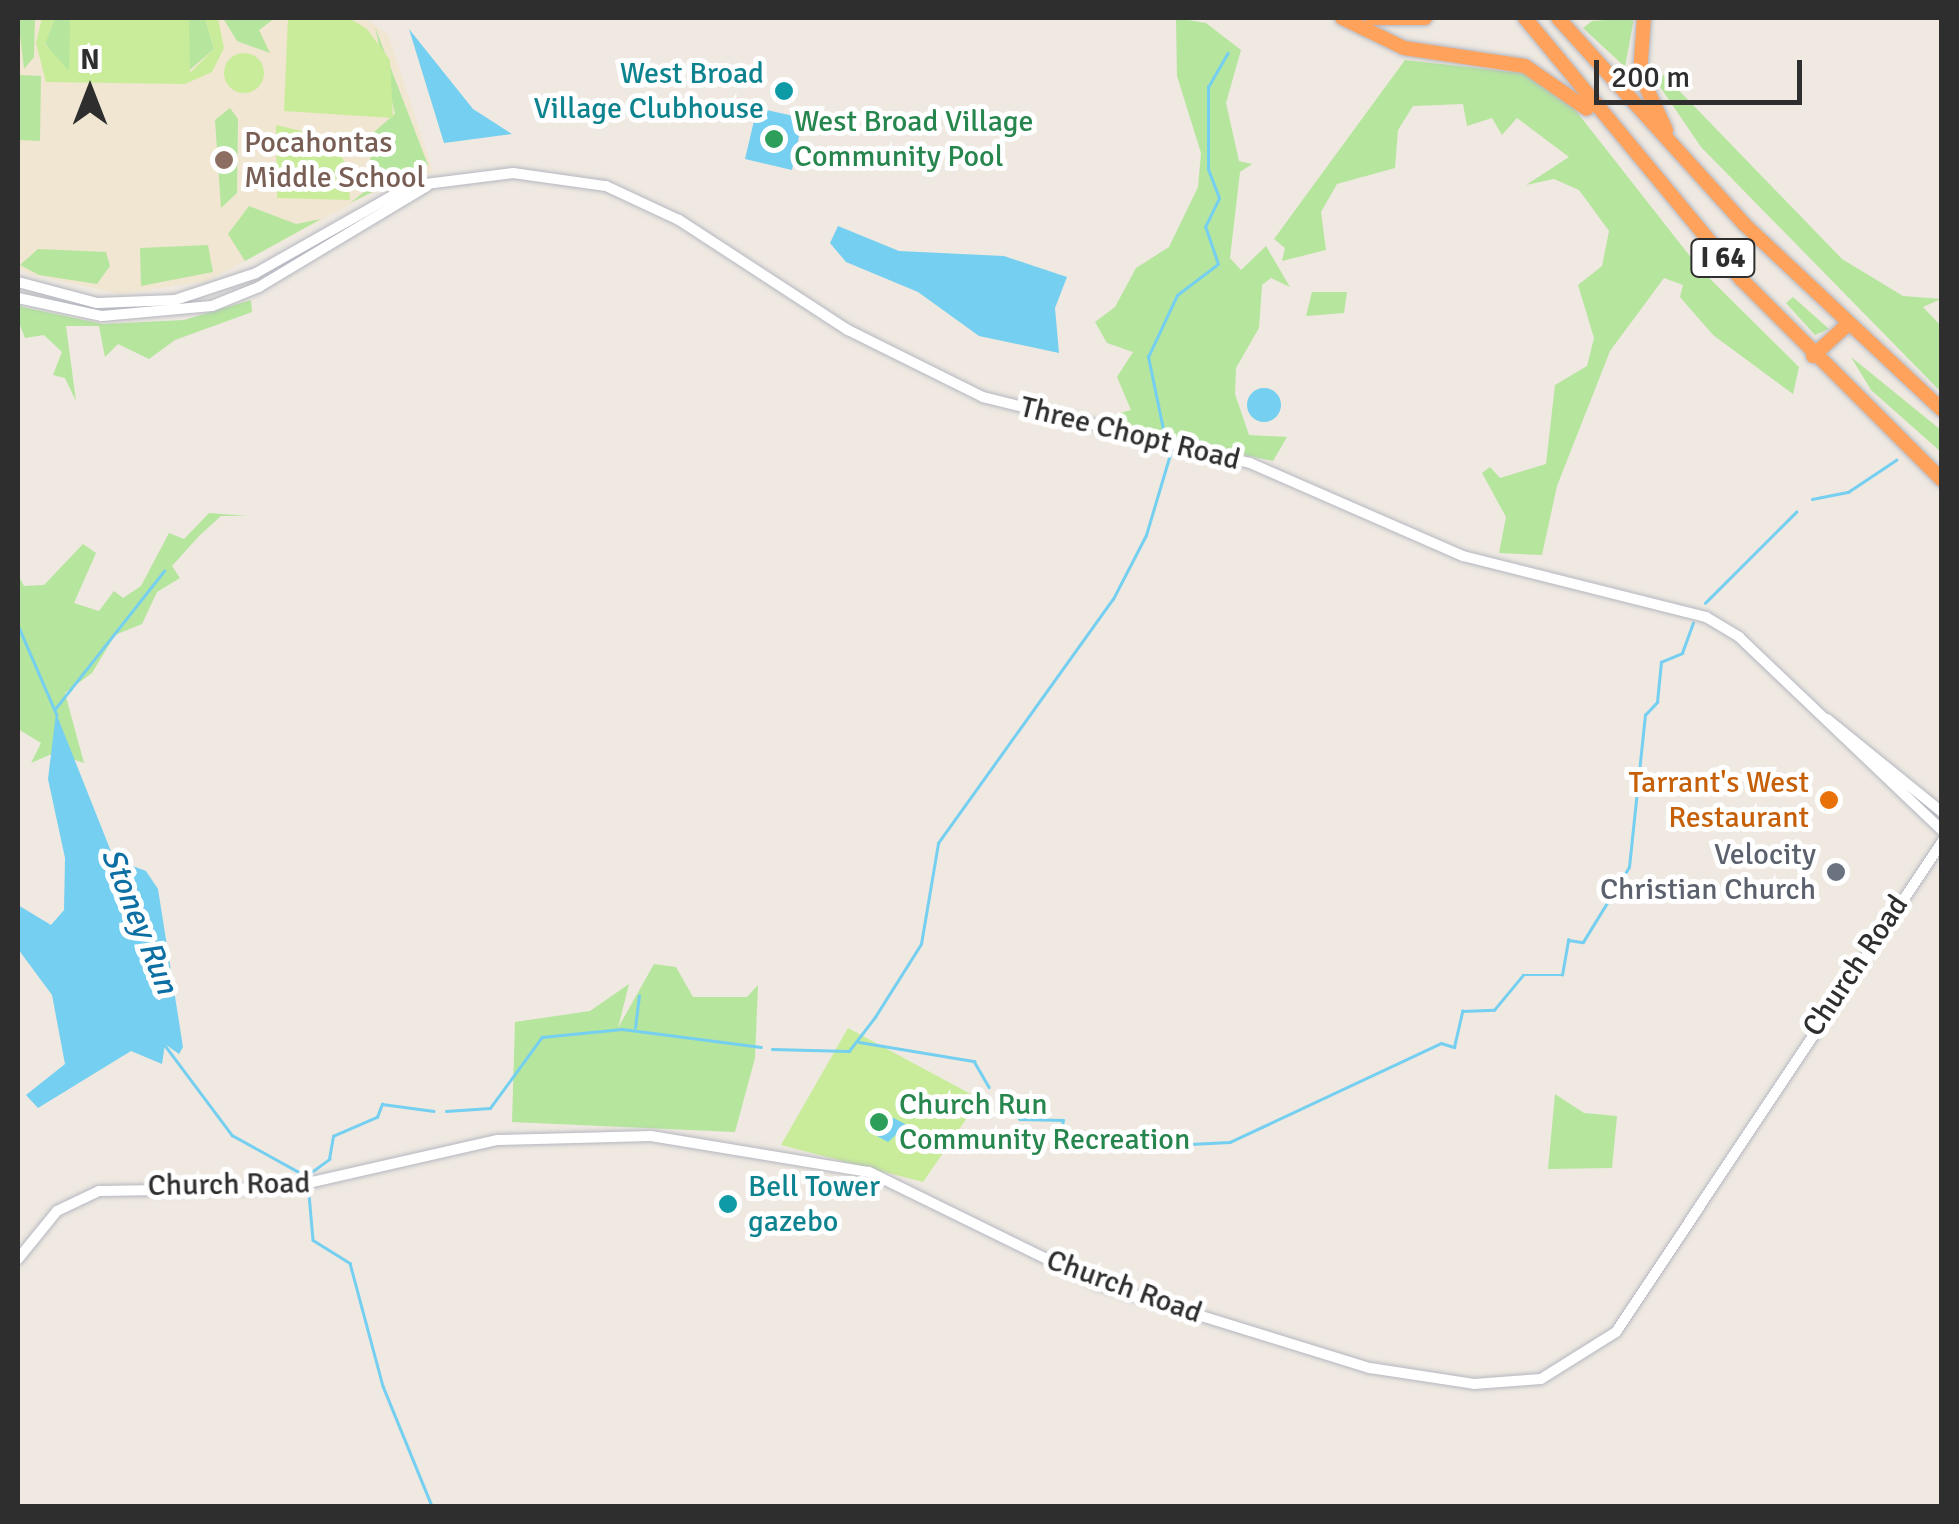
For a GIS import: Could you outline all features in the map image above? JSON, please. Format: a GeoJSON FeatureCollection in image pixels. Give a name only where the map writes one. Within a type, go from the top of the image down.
{"type":"FeatureCollection","features":[{"type":"Feature","properties":{"kind":"highway"},"geometry":{"type":"LineString","coordinates":[[1327,18],[1380,46],[1436,55],[1501,58],[1549,77],[1650,174]]}},
{"type":"Feature","properties":{"kind":"highway"},"geometry":{"type":"LineString","coordinates":[[1342,18],[1436,55]]}},
{"type":"Feature","properties":{"kind":"highway"},"geometry":{"type":"LineString","coordinates":[[1372,18],[1425,18]]}},
{"type":"Feature","properties":{"kind":"highway","name":"I 64"},"geometry":{"type":"LineString","coordinates":[[1524,18],[1650,174],[1813,356],[1942,480]]}},
{"type":"Feature","properties":{"kind":"highway","name":"I 64"},"geometry":{"type":"LineString","coordinates":[[1558,18],[1725,205],[1942,410]]}},
{"type":"Feature","properties":{"kind":"highway"},"geometry":{"type":"LineString","coordinates":[[1644,18],[1638,58],[1647,98],[1725,205]]}},
{"type":"Feature","properties":{"kind":"highway"},"geometry":{"type":"LineString","coordinates":[[1813,356],[1848,325]]}},
{"type":"Feature","properties":{"kind":"main road","name":"Three Chopt Road"},"geometry":{"type":"LineString","coordinates":[[18,282],[97,303],[195,296],[256,274],[370,202],[427,186],[529,173],[628,194],[790,297],[983,397],[1242,460],[1463,556],[1706,617],[1827,720],[1942,830]]}},
{"type":"Feature","properties":{"kind":"main road","name":"Three Chopt Road"},"geometry":{"type":"LineString","coordinates":[[18,298],[102,316],[212,306],[427,186]]}},
{"type":"Feature","properties":{"kind":"main road","name":"Three Chopt Road"},"geometry":{"type":"LineString","coordinates":[[1827,720],[1840,721],[1942,812]]}},
{"type":"Feature","properties":{"kind":"main road","name":"Church Road"},"geometry":{"type":"LineString","coordinates":[[18,1259],[57,1210],[99,1191],[286,1188],[498,1140],[651,1136],[869,1172],[1098,1284],[1370,1368],[1447,1383],[1541,1379],[1616,1332],[1942,842]]}},
{"type":"Feature","properties":{"kind":"shaded area","name":"Pocahontas Middle School"},"geometry":{"type":"Polygon","coordinates":[[[18,18],[365,18],[388,34],[433,172],[368,195],[207,281],[120,294],[30,274],[18,268],[18,18]]]}},
{"type":"Feature","properties":{"kind":"green space"},"geometry":{"type":"Polygon","coordinates":[[[18,18],[35,18],[34,57],[24,69],[18,18]]]}},
{"type":"Feature","properties":{"kind":"green space"},"geometry":{"type":"Polygon","coordinates":[[[42,18],[55,18],[45,44],[69,71],[70,18],[189,18],[190,73],[214,49],[205,18],[218,19],[224,48],[212,72],[185,84],[46,82],[36,43],[42,18]]]}},
{"type":"Feature","properties":{"kind":"green space"},"geometry":{"type":"Polygon","coordinates":[[[55,18],[205,18],[214,49],[185,74],[65,70],[45,43],[55,18]]]}},
{"type":"Feature","properties":{"kind":"green space"},"geometry":{"type":"Polygon","coordinates":[[[223,18],[275,18],[259,30],[270,53],[237,41],[223,18]]]}},
{"type":"Feature","properties":{"kind":"green space"},"geometry":{"type":"Polygon","coordinates":[[[288,18],[349,18],[367,29],[390,60],[393,118],[284,111],[288,18]]]}},
{"type":"Feature","properties":{"kind":"green space"},"geometry":{"type":"Polygon","coordinates":[[[1176,18],[1206,23],[1241,50],[1226,103],[1239,161],[1252,164],[1240,172],[1230,258],[1241,270],[1266,246],[1290,287],[1271,278],[1262,285],[1259,328],[1236,368],[1235,394],[1249,435],[1287,437],[1273,461],[1106,426],[1101,418],[1131,410],[1117,377],[1133,352],[1107,343],[1095,322],[1115,307],[1136,268],[1169,247],[1198,187],[1201,153],[1177,76],[1176,18]]]}},
{"type":"Feature","properties":{"kind":"green space"},"geometry":{"type":"Polygon","coordinates":[[[1634,18],[1625,67],[1583,28],[1592,21],[1634,18]]]}},
{"type":"Feature","properties":{"kind":"green space"},"geometry":{"type":"Polygon","coordinates":[[[375,27],[428,165],[350,203],[373,185],[368,137],[395,114],[375,27]]]}},
{"type":"Feature","properties":{"kind":"green space"},"geometry":{"type":"Polygon","coordinates":[[[244,53],[258,59],[264,73],[258,87],[244,93],[230,87],[224,73],[230,59],[244,53]]]}},
{"type":"Feature","properties":{"kind":"green space"},"geometry":{"type":"Polygon","coordinates":[[[1405,60],[1531,74],[1569,102],[1700,269],[1799,367],[1793,394],[1713,335],[1680,297],[1683,285],[1664,278],[1610,351],[1557,486],[1542,555],[1499,553],[1506,517],[1482,473],[1490,467],[1500,478],[1546,464],[1555,385],[1587,366],[1594,338],[1578,285],[1602,266],[1609,231],[1579,190],[1554,179],[1526,185],[1569,157],[1517,118],[1502,135],[1492,118],[1467,126],[1463,104],[1413,106],[1398,130],[1395,168],[1337,184],[1321,212],[1326,250],[1282,261],[1285,248],[1274,239],[1405,60]]]}},
{"type":"Feature","properties":{"kind":"green space"},"geometry":{"type":"Polygon","coordinates":[[[18,75],[41,76],[40,141],[18,140],[18,75]]]}},
{"type":"Feature","properties":{"kind":"green space"},"geometry":{"type":"Polygon","coordinates":[[[1664,75],[1842,259],[1903,296],[1941,299],[1923,307],[1941,326],[1941,392],[1701,147],[1654,78],[1664,75]]]}},
{"type":"Feature","properties":{"kind":"green space"},"geometry":{"type":"Polygon","coordinates":[[[230,108],[238,119],[237,193],[221,208],[215,120],[230,108]]]}},
{"type":"Feature","properties":{"kind":"green space"},"geometry":{"type":"Polygon","coordinates":[[[276,125],[330,138],[347,166],[350,200],[277,198],[276,125]]]}},
{"type":"Feature","properties":{"kind":"green space"},"geometry":{"type":"Polygon","coordinates":[[[249,206],[296,224],[321,219],[245,261],[228,234],[249,206]]]}},
{"type":"Feature","properties":{"kind":"green space"},"geometry":{"type":"Polygon","coordinates":[[[208,245],[213,272],[141,286],[140,248],[208,245]]]}},
{"type":"Feature","properties":{"kind":"green space"},"geometry":{"type":"Polygon","coordinates":[[[38,249],[106,252],[110,266],[97,284],[39,275],[20,265],[38,249]]]}},
{"type":"Feature","properties":{"kind":"green space"},"geometry":{"type":"Polygon","coordinates":[[[1312,292],[1347,292],[1344,313],[1306,316],[1312,292]]]}},
{"type":"Feature","properties":{"kind":"green space"},"geometry":{"type":"Polygon","coordinates":[[[1793,297],[1829,329],[1815,335],[1786,303],[1793,297]]]}},
{"type":"Feature","properties":{"kind":"green space"},"geometry":{"type":"Polygon","coordinates":[[[251,300],[252,312],[175,340],[149,359],[118,344],[105,357],[99,326],[66,326],[76,401],[65,378],[53,375],[62,352],[44,335],[25,338],[18,320],[18,306],[103,324],[184,320],[251,300]]]}},
{"type":"Feature","properties":{"kind":"green space"},"geometry":{"type":"Polygon","coordinates":[[[1851,357],[1941,430],[1941,452],[1871,390],[1851,357]]]}},
{"type":"Feature","properties":{"kind":"green space"},"geometry":{"type":"Polygon","coordinates":[[[209,513],[247,516],[221,516],[199,536],[172,566],[180,578],[157,592],[142,624],[115,635],[92,673],[65,693],[84,763],[54,753],[31,763],[41,743],[18,729],[18,575],[24,586],[44,585],[83,544],[96,553],[74,603],[99,611],[114,591],[123,598],[141,586],[169,533],[184,539],[209,513]]]}},
{"type":"Feature","properties":{"kind":"green space"},"geometry":{"type":"Polygon","coordinates":[[[654,964],[676,967],[693,997],[747,997],[758,985],[755,1058],[735,1132],[512,1122],[515,1022],[590,1011],[629,984],[618,1028],[654,964]]]}},
{"type":"Feature","properties":{"kind":"green space","name":"Church Run Community Recreation"},"geometry":{"type":"Polygon","coordinates":[[[848,1028],[980,1099],[923,1182],[781,1145],[848,1028]]]}},
{"type":"Feature","properties":{"kind":"green space"},"geometry":{"type":"Polygon","coordinates":[[[1555,1094],[1584,1113],[1617,1116],[1612,1168],[1548,1169],[1555,1094]]]}},
{"type":"Feature","properties":{"kind":"water"},"geometry":{"type":"Polygon","coordinates":[[[409,29],[473,109],[512,134],[444,143],[409,29]]]}},
{"type":"Feature","properties":{"kind":"water","name":"West Broad Village Community Pool"},"geometry":{"type":"Polygon","coordinates":[[[757,108],[803,118],[792,170],[745,159],[757,108]]]}},
{"type":"Feature","properties":{"kind":"water"},"geometry":{"type":"Polygon","coordinates":[[[838,226],[899,251],[1004,256],[1067,277],[1055,308],[1059,353],[979,336],[918,292],[846,262],[830,243],[838,226]]]}},
{"type":"Feature","properties":{"kind":"water"},"geometry":{"type":"Polygon","coordinates":[[[1264,388],[1276,393],[1281,405],[1276,417],[1264,422],[1252,417],[1247,405],[1252,393],[1264,388]]]}},
{"type":"Feature","properties":{"kind":"water"},"geometry":{"type":"Polygon","coordinates":[[[56,713],[114,859],[146,871],[158,889],[183,1047],[179,1054],[165,1044],[162,1064],[131,1051],[38,1108],[26,1095],[65,1064],[52,995],[18,949],[18,905],[51,925],[64,910],[65,858],[48,779],[56,713]]]}},
{"type":"Feature","properties":{"kind":"water"},"geometry":{"type":"Polygon","coordinates":[[[886,1114],[907,1125],[888,1142],[866,1130],[886,1114]]]}},
{"type":"Feature","properties":{"kind":"waterway"},"geometry":{"type":"LineString","coordinates":[[1164,434],[1148,357],[1177,295],[1218,264],[1205,227],[1219,198],[1208,169],[1208,87],[1228,53]]}},
{"type":"Feature","properties":{"kind":"waterway"},"geometry":{"type":"LineString","coordinates":[[772,1049],[849,1051],[875,1017],[921,944],[938,843],[1113,599],[1146,535],[1171,451]]}},
{"type":"Feature","properties":{"kind":"waterway"},"geometry":{"type":"LineString","coordinates":[[1812,499],[1848,492],[1896,460]]}},
{"type":"Feature","properties":{"kind":"waterway"},"geometry":{"type":"LineString","coordinates":[[1705,603],[1796,512]]}},
{"type":"Feature","properties":{"kind":"waterway"},"geometry":{"type":"LineString","coordinates":[[55,709],[164,571]]}},
{"type":"Feature","properties":{"kind":"waterway"},"geometry":{"type":"LineString","coordinates":[[1006,1097],[1020,1119],[1063,1120],[1063,1133],[1108,1148],[1230,1142],[1441,1043],[1454,1047],[1462,1011],[1494,1010],[1523,975],[1562,975],[1568,940],[1583,942],[1629,867],[1645,715],[1657,702],[1661,662],[1682,653],[1693,623]]}},
{"type":"Feature","properties":{"kind":"waterway","name":"Stoney Run"},"geometry":{"type":"LineString","coordinates":[[18,625],[57,715]]}},
{"type":"Feature","properties":{"kind":"waterway"},"geometry":{"type":"LineString","coordinates":[[635,1028],[639,996]]}},
{"type":"Feature","properties":{"kind":"waterway"},"geometry":{"type":"LineString","coordinates":[[446,1111],[490,1108],[542,1037],[622,1029],[761,1047]]}},
{"type":"Feature","properties":{"kind":"waterway"},"geometry":{"type":"LineString","coordinates":[[859,1042],[974,1061],[989,1087]]}},
{"type":"Feature","properties":{"kind":"waterway","name":"Stoney Run"},"geometry":{"type":"LineString","coordinates":[[164,1044],[232,1135],[306,1176],[329,1159],[333,1136],[377,1117],[382,1104],[434,1111]]}},
{"type":"Feature","properties":{"kind":"waterway","name":"Stoney Run"},"geometry":{"type":"LineString","coordinates":[[309,1194],[313,1240],[350,1263],[383,1386],[432,1506]]}},
{"type":"Feature","properties":{"kind":"place","name":"West Broad Village Clubhouse"},"geometry":{"type":"Point","coordinates":[784,91]}},
{"type":"Feature","properties":{"kind":"place","name":"West Broad Village Community Pool"},"geometry":{"type":"Point","coordinates":[774,139]}},
{"type":"Feature","properties":{"kind":"place","name":"Pocahontas Middle School"},"geometry":{"type":"Point","coordinates":[224,160]}},
{"type":"Feature","properties":{"kind":"place","name":"Tarrant's West Restaurant"},"geometry":{"type":"Point","coordinates":[1829,800]}},
{"type":"Feature","properties":{"kind":"place","name":"Velocity Christian Church"},"geometry":{"type":"Point","coordinates":[1836,872]}},
{"type":"Feature","properties":{"kind":"place","name":"Church Run Community Recreation"},"geometry":{"type":"Point","coordinates":[879,1122]}},
{"type":"Feature","properties":{"kind":"place","name":"Bell Tower gazebo"},"geometry":{"type":"Point","coordinates":[728,1204]}}]}
